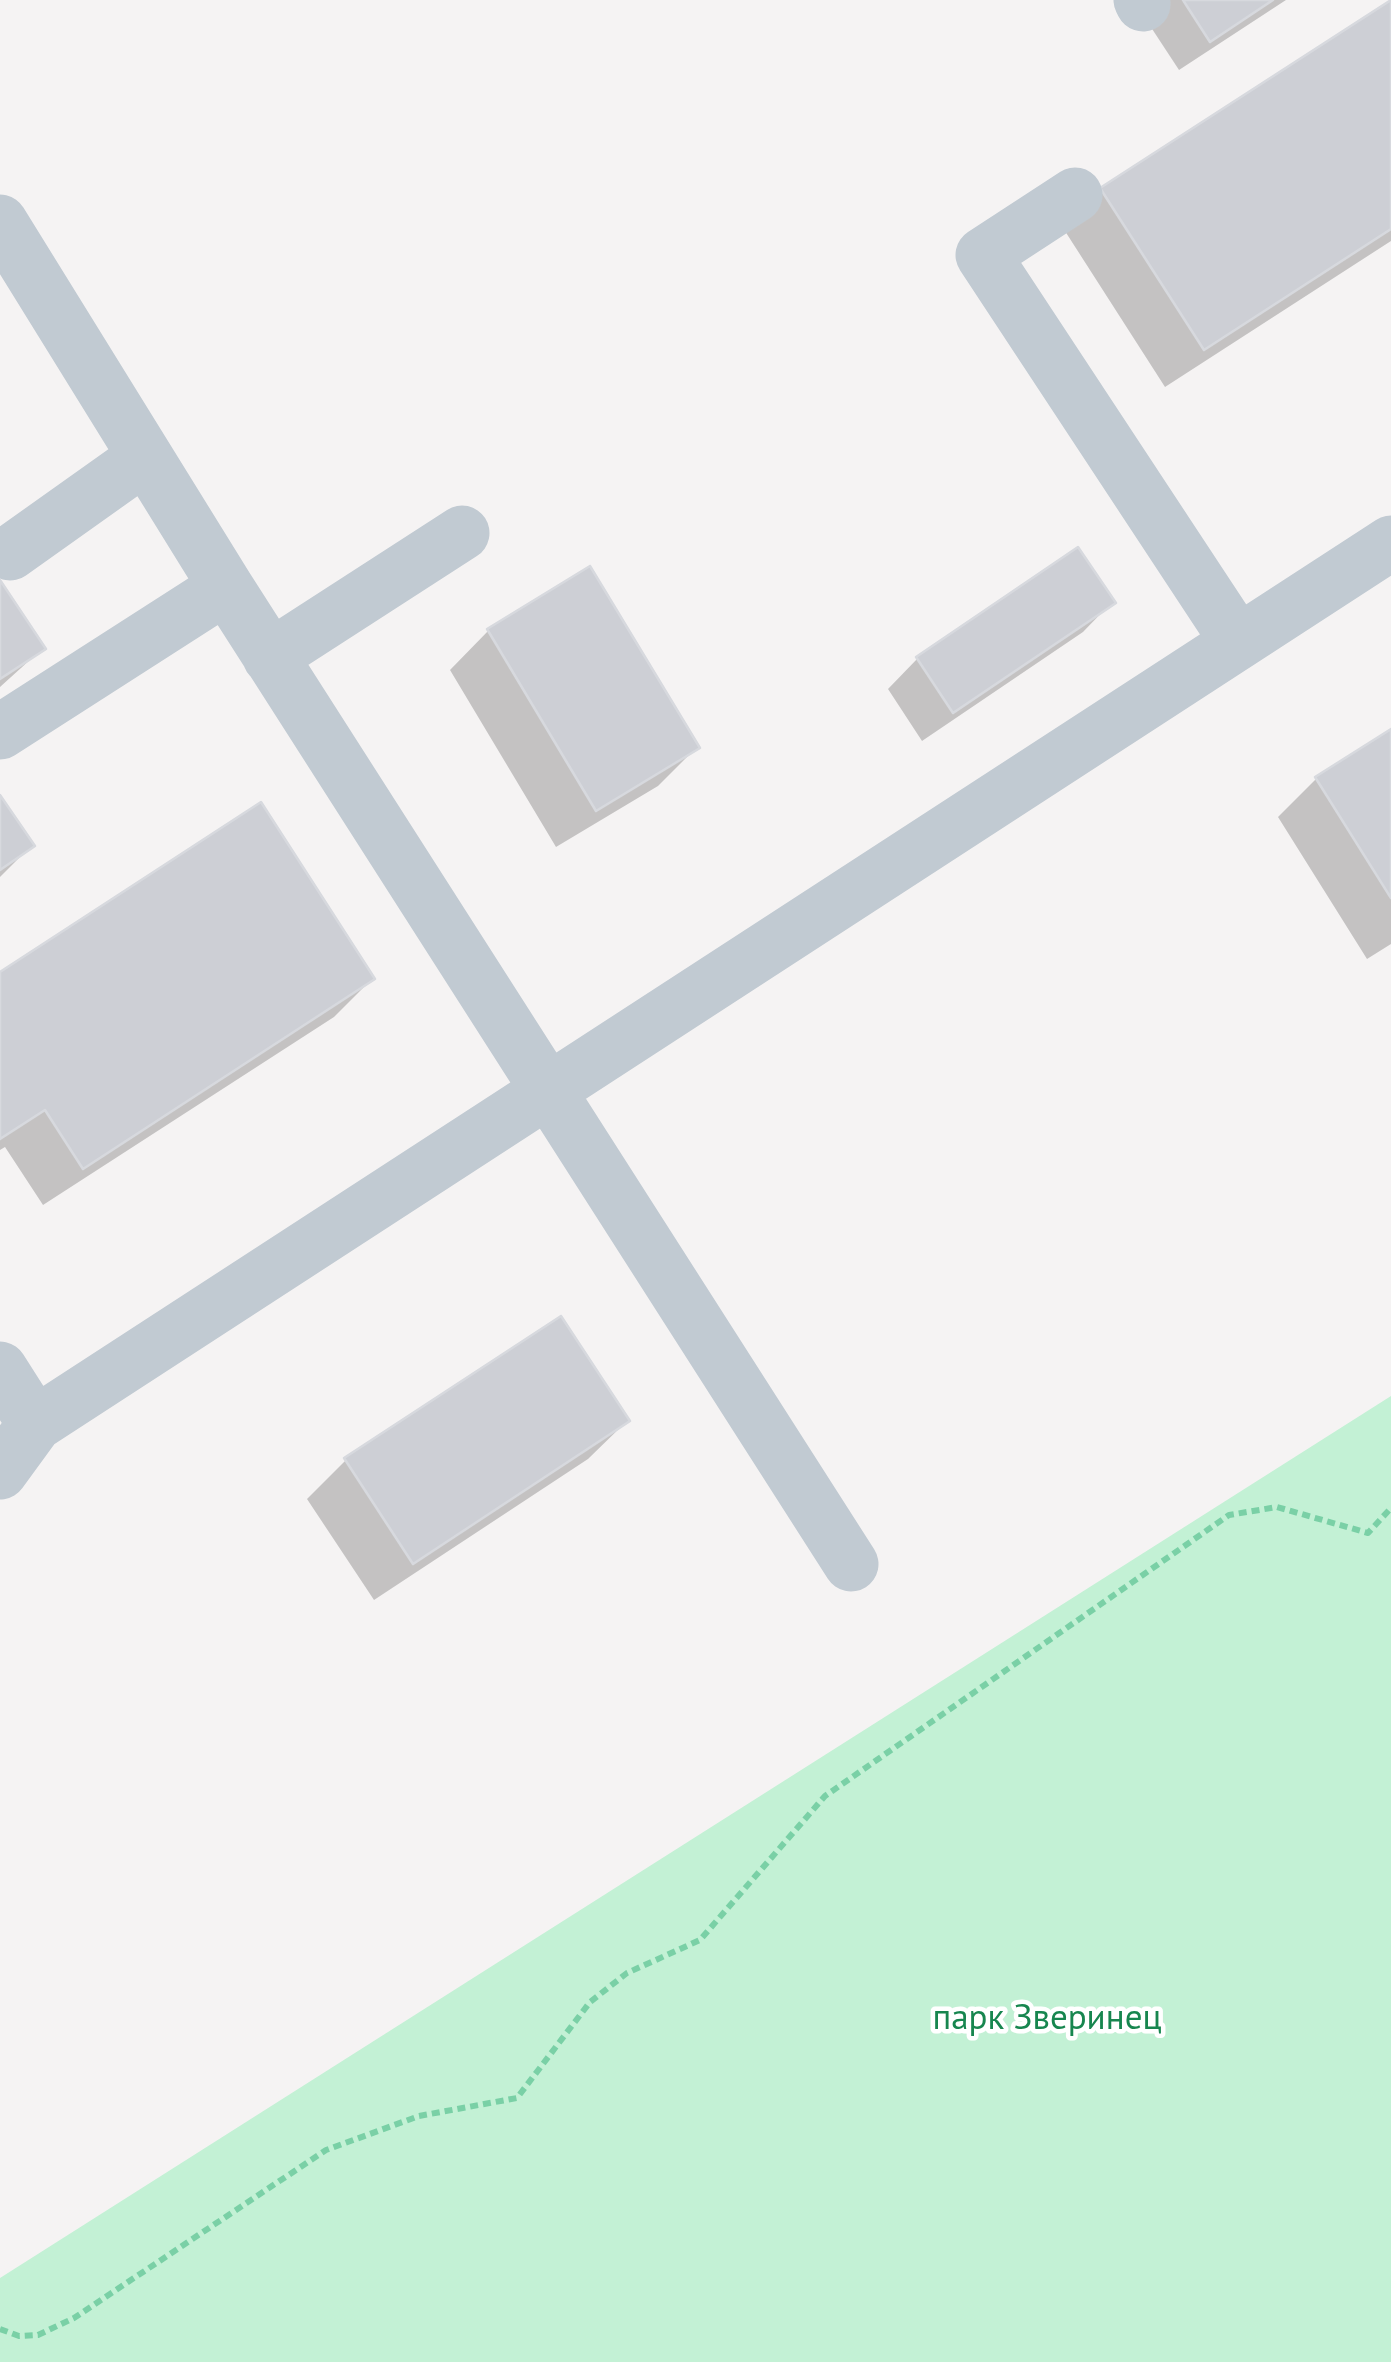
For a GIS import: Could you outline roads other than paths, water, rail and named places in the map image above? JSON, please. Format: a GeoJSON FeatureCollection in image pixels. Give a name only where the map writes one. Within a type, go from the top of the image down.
{"type":"FeatureCollection","features":[{"type":"Feature","properties":{"kind":"lane"},"geometry":{"type":"LineString","coordinates":[[1076,195],[983,255],[1238,642]]}},
{"type":"Feature","properties":{"kind":"lane"},"geometry":{"type":"LineString","coordinates":[[0,222],[270,657],[851,1564]]}},
{"type":"Feature","properties":{"kind":"lane"},"geometry":{"type":"LineString","coordinates":[[10,553],[146,457]]}},
{"type":"Feature","properties":{"kind":"lane"},"geometry":{"type":"LineString","coordinates":[[270,657],[462,533]]}},
{"type":"Feature","properties":{"kind":"lane"},"geometry":{"type":"LineString","coordinates":[[0,1472],[35,1424],[1391,543]]}},
{"type":"Feature","properties":{"kind":"lane"},"geometry":{"type":"LineString","coordinates":[[0,732],[226,586]]}},
{"type":"Feature","properties":{"kind":"lane"},"geometry":{"type":"LineString","coordinates":[[0,1369],[35,1424]]}},
{"type":"Feature","properties":{"kind":"park label","name":"парк Зверинец"},"geometry":{"type":"Point","coordinates":[1047,2019]}}]}
